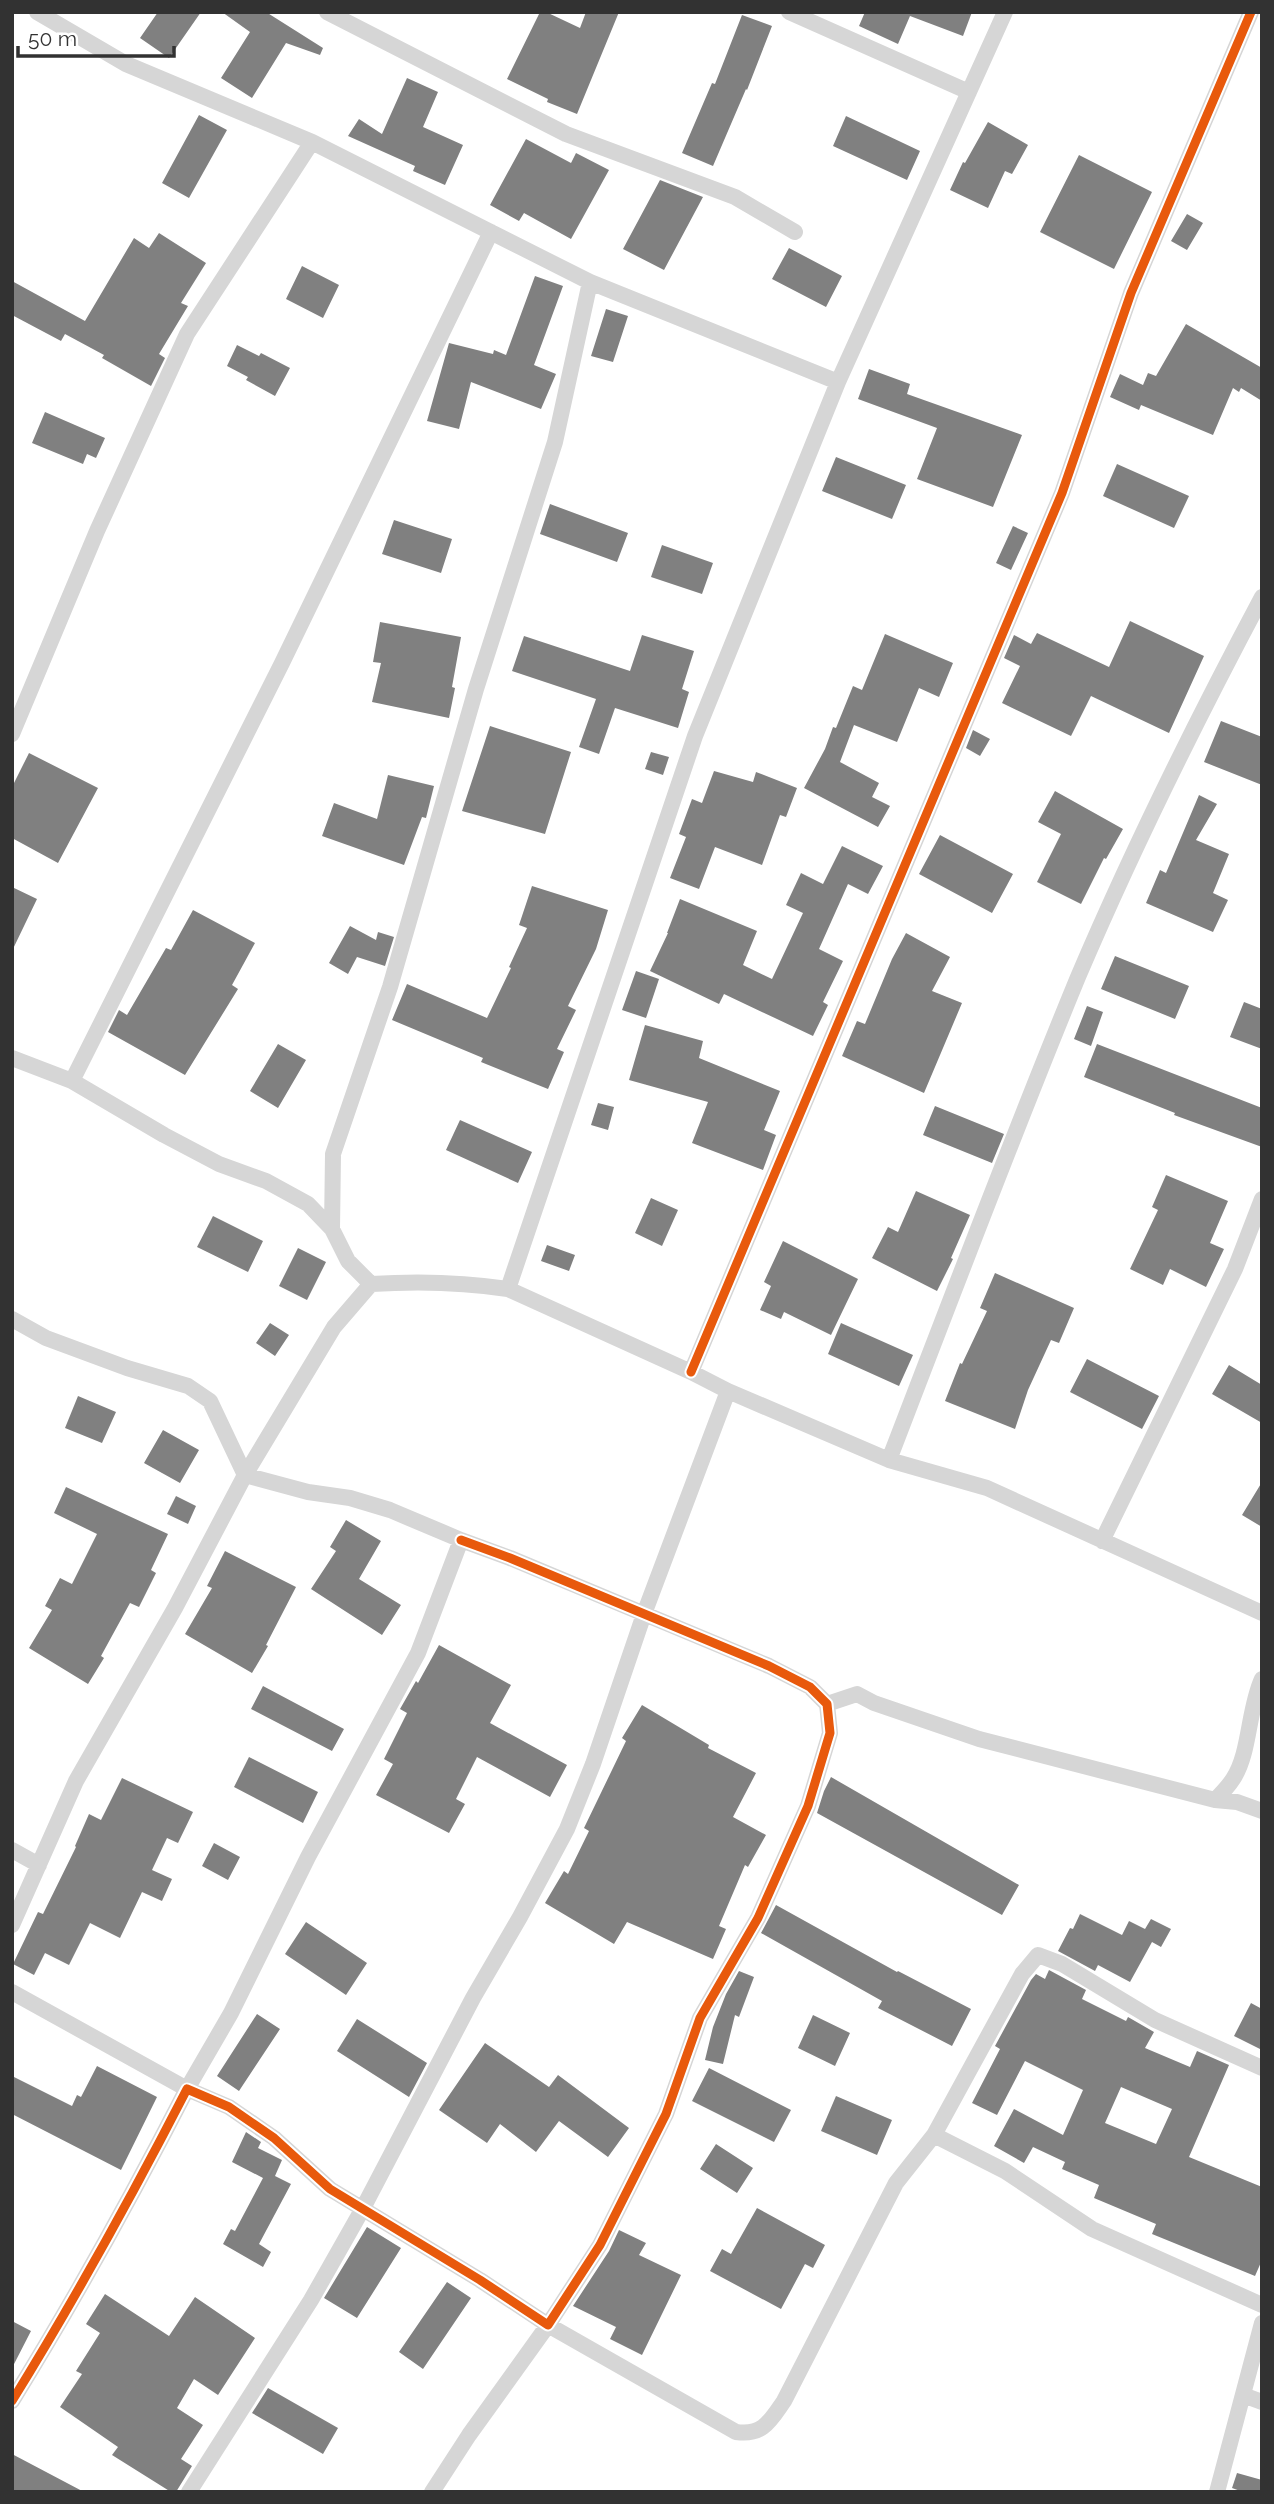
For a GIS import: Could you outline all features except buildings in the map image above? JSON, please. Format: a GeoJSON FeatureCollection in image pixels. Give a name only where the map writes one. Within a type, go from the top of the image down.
{"type":"FeatureCollection","features":[{"type":"Feature","properties":{"kind":"street"},"geometry":{"type":"LineString","coordinates":[[37,12],[126,64],[312,142],[590,282],[838,382]]}},
{"type":"Feature","properties":{"kind":"street"},"geometry":{"type":"LineString","coordinates":[[327,12],[566,134],[735,197],[795,232]]}},
{"type":"Feature","properties":{"kind":"street"},"geometry":{"type":"LineString","coordinates":[[789,12],[969,92]]}},
{"type":"Feature","properties":{"kind":"street"},"geometry":{"type":"LineString","coordinates":[[508,1289],[695,736],[838,382],[1005,12]]}},
{"type":"Feature","properties":{"kind":"street"},"geometry":{"type":"LineString","coordinates":[[691,1372],[1062,493],[1131,293],[1250,13],[1262,17]]}},
{"type":"Feature","properties":{"kind":"street"},"geometry":{"type":"LineString","coordinates":[[12,734],[97,531],[187,334],[312,142]]}},
{"type":"Feature","properties":{"kind":"street"},"geometry":{"type":"LineString","coordinates":[[72,1081],[282,663],[491,232]]}},
{"type":"Feature","properties":{"kind":"street"},"geometry":{"type":"LineString","coordinates":[[332,1229],[333,1154],[390,987],[476,689],[555,442],[590,282]]}},
{"type":"Feature","properties":{"kind":"street"},"geometry":{"type":"LineString","coordinates":[[889,1460],[1079,975],[1194,725],[1262,597]]}},
{"type":"Feature","properties":{"kind":"street"},"geometry":{"type":"LineString","coordinates":[[12,1058],[72,1081],[219,1164],[266,1181],[308,1203],[332,1229],[348,1261],[371,1284]]}},
{"type":"Feature","properties":{"kind":"street"},"geometry":{"type":"LineString","coordinates":[[1102,1541],[1236,1269],[1262,1199]]}},
{"type":"Feature","properties":{"kind":"street"},"geometry":{"type":"LineString","coordinates":[[12,1925],[76,1781],[175,1608],[245,1475],[334,1327],[371,1284],[407,1281],[508,1289],[728,1391],[889,1460],[987,1488],[1262,1613]]}},
{"type":"Feature","properties":{"kind":"street"},"geometry":{"type":"LineString","coordinates":[[12,1319],[46,1338],[127,1368],[188,1386],[209,1401],[245,1475],[390,1510],[769,1666],[810,1687],[827,1704],[830,1733],[808,1806],[758,1918],[700,2018],[667,2114],[600,2245],[432,2492]]}},
{"type":"Feature","properties":{"kind":"street"},"geometry":{"type":"LineString","coordinates":[[189,2492],[311,2300],[362,2210],[472,1998],[520,1917],[567,1829],[593,1764],[643,1615],[728,1391]]}},
{"type":"Feature","properties":{"kind":"street"},"geometry":{"type":"LineString","coordinates":[[12,2401],[78,2293],[135,2191],[187,2089],[230,2013],[308,1857],[418,1653],[461,1541]]}},
{"type":"Feature","properties":{"kind":"street"},"geometry":{"type":"LineString","coordinates":[[1215,1800],[1234,1778],[1242,1758],[1254,1695],[1262,1679]]}},
{"type":"Feature","properties":{"kind":"street"},"geometry":{"type":"LineString","coordinates":[[827,1704],[857,1694],[874,1703],[979,1739],[1215,1800],[1237,1802],[1262,1811]]}},
{"type":"Feature","properties":{"kind":"street"},"geometry":{"type":"LineString","coordinates":[[12,1850],[39,1865]]}},
{"type":"Feature","properties":{"kind":"street"},"geometry":{"type":"LineString","coordinates":[[12,1992],[187,2089],[229,2107],[274,2138],[330,2189],[362,2210],[392,2225],[548,2325],[736,2432],[749,2434],[757,2432],[768,2423],[785,2401],[896,2183],[934,2135],[1016,1984],[1038,1955],[1062,1964],[1155,2021],[1262,2068]]}},
{"type":"Feature","properties":{"kind":"street"},"geometry":{"type":"LineString","coordinates":[[934,2135],[1005,2171],[1092,2229],[1262,2305]]}},
{"type":"Feature","properties":{"kind":"street"},"geometry":{"type":"LineString","coordinates":[[1217,2492],[1262,2323]]}},
{"type":"Feature","properties":{"kind":"street"},"geometry":{"type":"LineString","coordinates":[[1243,2395],[1262,2402]]}},
{"type":"Feature","properties":{"kind":"cycle path"},"geometry":{"type":"LineString","coordinates":[[691,1372],[1062,493],[1131,293],[1251,12]]}},
{"type":"Feature","properties":{"kind":"cycle path"},"geometry":{"type":"LineString","coordinates":[[12,2401],[102,2247],[187,2089],[229,2107],[274,2138],[330,2189],[480,2280],[548,2325],[600,2245],[666,2114],[700,2018],[758,1918],[808,1806],[830,1733],[827,1704],[810,1687],[769,1666],[461,1540]]}}]}
